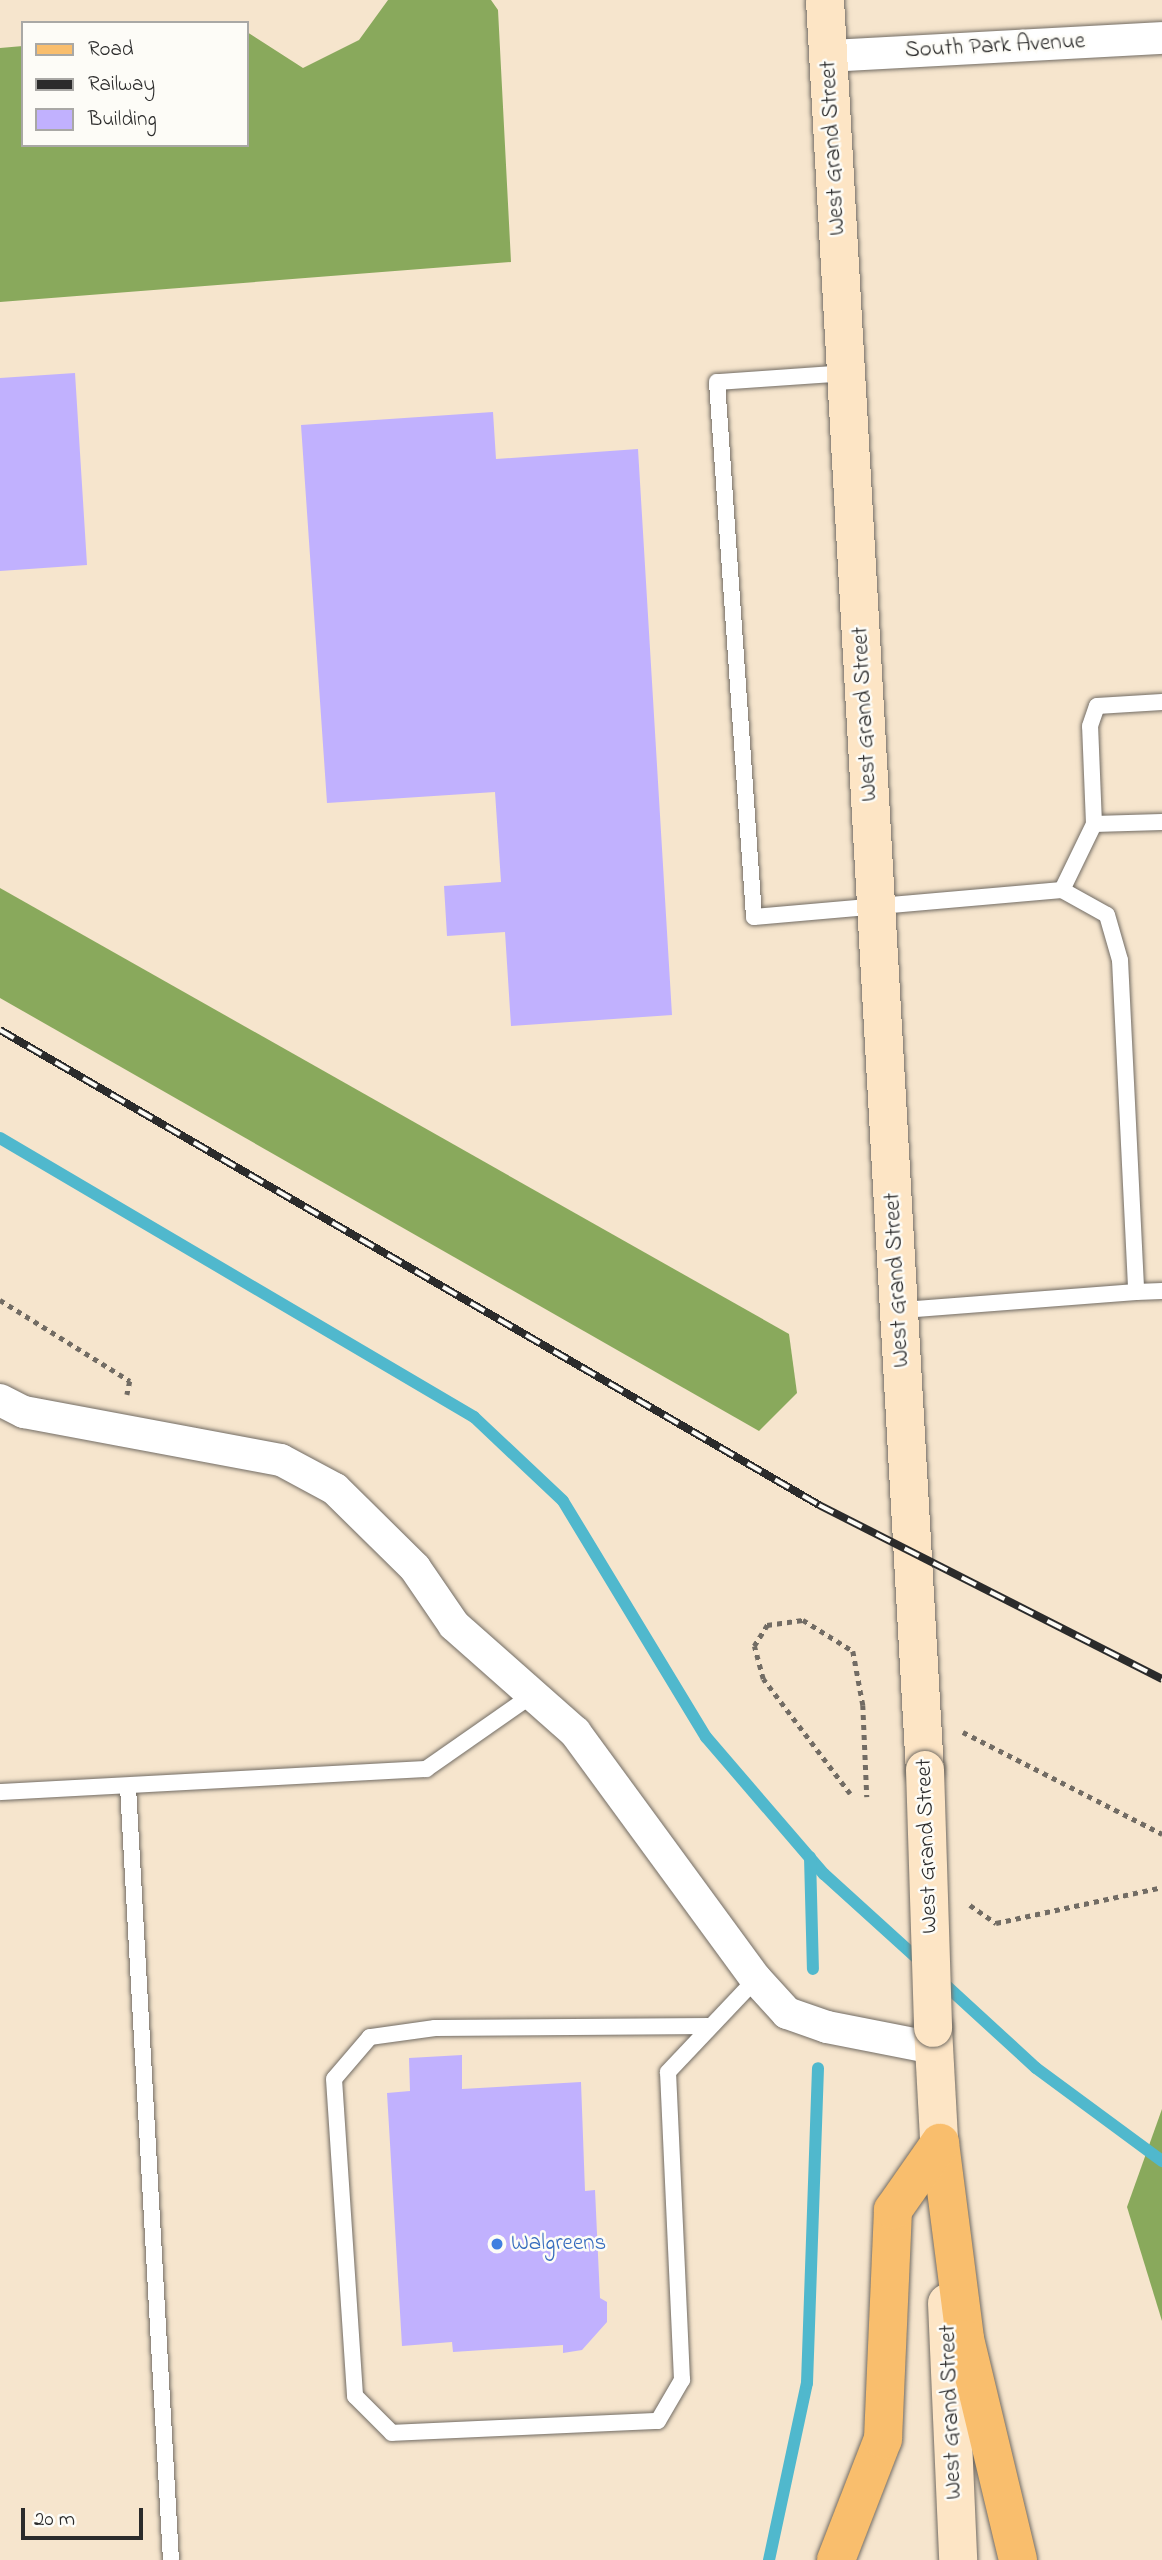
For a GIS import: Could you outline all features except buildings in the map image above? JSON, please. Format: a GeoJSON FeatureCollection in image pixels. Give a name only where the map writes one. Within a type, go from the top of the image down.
{"type":"FeatureCollection","features":[{"type":"Feature","properties":{"kind":"main road","name":"West Grand Street"},"geometry":{"type":"LineString","coordinates":[[825,0],[925,1770],[934,2038],[958,2560]]}},
{"type":"Feature","properties":{"kind":"main road"},"geometry":{"type":"LineString","coordinates":[[836,2560],[883,2439],[893,2210],[940,2143]]}},
{"type":"Feature","properties":{"kind":"main road"},"geometry":{"type":"LineString","coordinates":[[940,2143],[965,2339],[1018,2560]]}},
{"type":"Feature","properties":{"kind":"street","name":"South Park Avenue"},"geometry":{"type":"LineString","coordinates":[[829,56],[1162,38]]}},
{"type":"Feature","properties":{"kind":"street"},"geometry":{"type":"LineString","coordinates":[[0,1400],[24,1412],[281,1460],[335,1489],[415,1567],[454,1625],[575,1732],[756,1979],[787,2013],[827,2027],[934,2038]]}},
{"type":"Feature","properties":{"kind":"lane"},"geometry":{"type":"LineString","coordinates":[[847,373],[717,382],[754,917],[1062,890],[1107,915],[1120,960],[1136,1292]]}},
{"type":"Feature","properties":{"kind":"lane"},"geometry":{"type":"LineString","coordinates":[[1062,890],[1094,824],[1090,726],[1097,706],[1162,702]]}},
{"type":"Feature","properties":{"kind":"lane"},"geometry":{"type":"LineString","coordinates":[[1094,824],[1162,821]]}},
{"type":"Feature","properties":{"kind":"lane"},"geometry":{"type":"LineString","coordinates":[[900,1310],[1162,1291]]}},
{"type":"Feature","properties":{"kind":"lane"},"geometry":{"type":"LineString","coordinates":[[0,1793],[426,1769],[532,1695]]}},
{"type":"Feature","properties":{"kind":"lane"},"geometry":{"type":"LineString","coordinates":[[128,1787],[172,2560]]}},
{"type":"Feature","properties":{"kind":"lane"},"geometry":{"type":"LineString","coordinates":[[710,2026],[449,2028],[396,2033],[370,2037],[334,2079],[355,2396],[392,2434],[658,2421],[682,2380],[668,2072],[756,1979]]}},
{"type":"Feature","properties":{"kind":"path"},"geometry":{"type":"LineString","coordinates":[[0,1300],[130,1381],[120,1430]]}},
{"type":"Feature","properties":{"kind":"path"},"geometry":{"type":"LineString","coordinates":[[850,1794],[763,1679],[754,1646],[767,1625],[803,1620],[853,1651],[863,1705],[867,1797]]}},
{"type":"Feature","properties":{"kind":"path"},"geometry":{"type":"LineString","coordinates":[[959,1730],[1162,1834]]}},
{"type":"Feature","properties":{"kind":"path"},"geometry":{"type":"LineString","coordinates":[[966,1902],[996,1923],[1162,1887]]}},
{"type":"Feature","properties":{"kind":"green space"},"geometry":{"type":"Polygon","coordinates":[[[388,0],[491,0],[498,10],[511,262],[0,302],[0,48],[21,46],[21,147],[248,147],[248,33],[303,68],[359,40],[388,0]]]}},
{"type":"Feature","properties":{"kind":"green space"},"geometry":{"type":"Polygon","coordinates":[[[0,888],[789,1334],[797,1393],[759,1431],[0,998],[0,888]]]}},
{"type":"Feature","properties":{"kind":"green space"},"geometry":{"type":"Polygon","coordinates":[[[1162,2109],[1162,2321],[1127,2207],[1162,2109]]]}},
{"type":"Feature","properties":{"kind":"waterway"},"geometry":{"type":"LineString","coordinates":[[0,1138],[474,1417],[563,1501],[706,1737],[824,1874],[922,1963]]}},
{"type":"Feature","properties":{"kind":"waterway"},"geometry":{"type":"LineString","coordinates":[[810,1857],[813,1969]]}},
{"type":"Feature","properties":{"kind":"waterway"},"geometry":{"type":"LineString","coordinates":[[940,1980],[1036,2068],[1162,2161]]}},
{"type":"Feature","properties":{"kind":"waterway"},"geometry":{"type":"LineString","coordinates":[[769,2560],[807,2383],[818,2068]]}},
{"type":"Feature","properties":{"kind":"railway"},"geometry":{"type":"LineString","coordinates":[[0,1030],[819,1505],[1162,1679]]}},
{"type":"Feature","properties":{"kind":"place","name":"Walgreens"},"geometry":{"type":"Point","coordinates":[497,2244]}}]}
